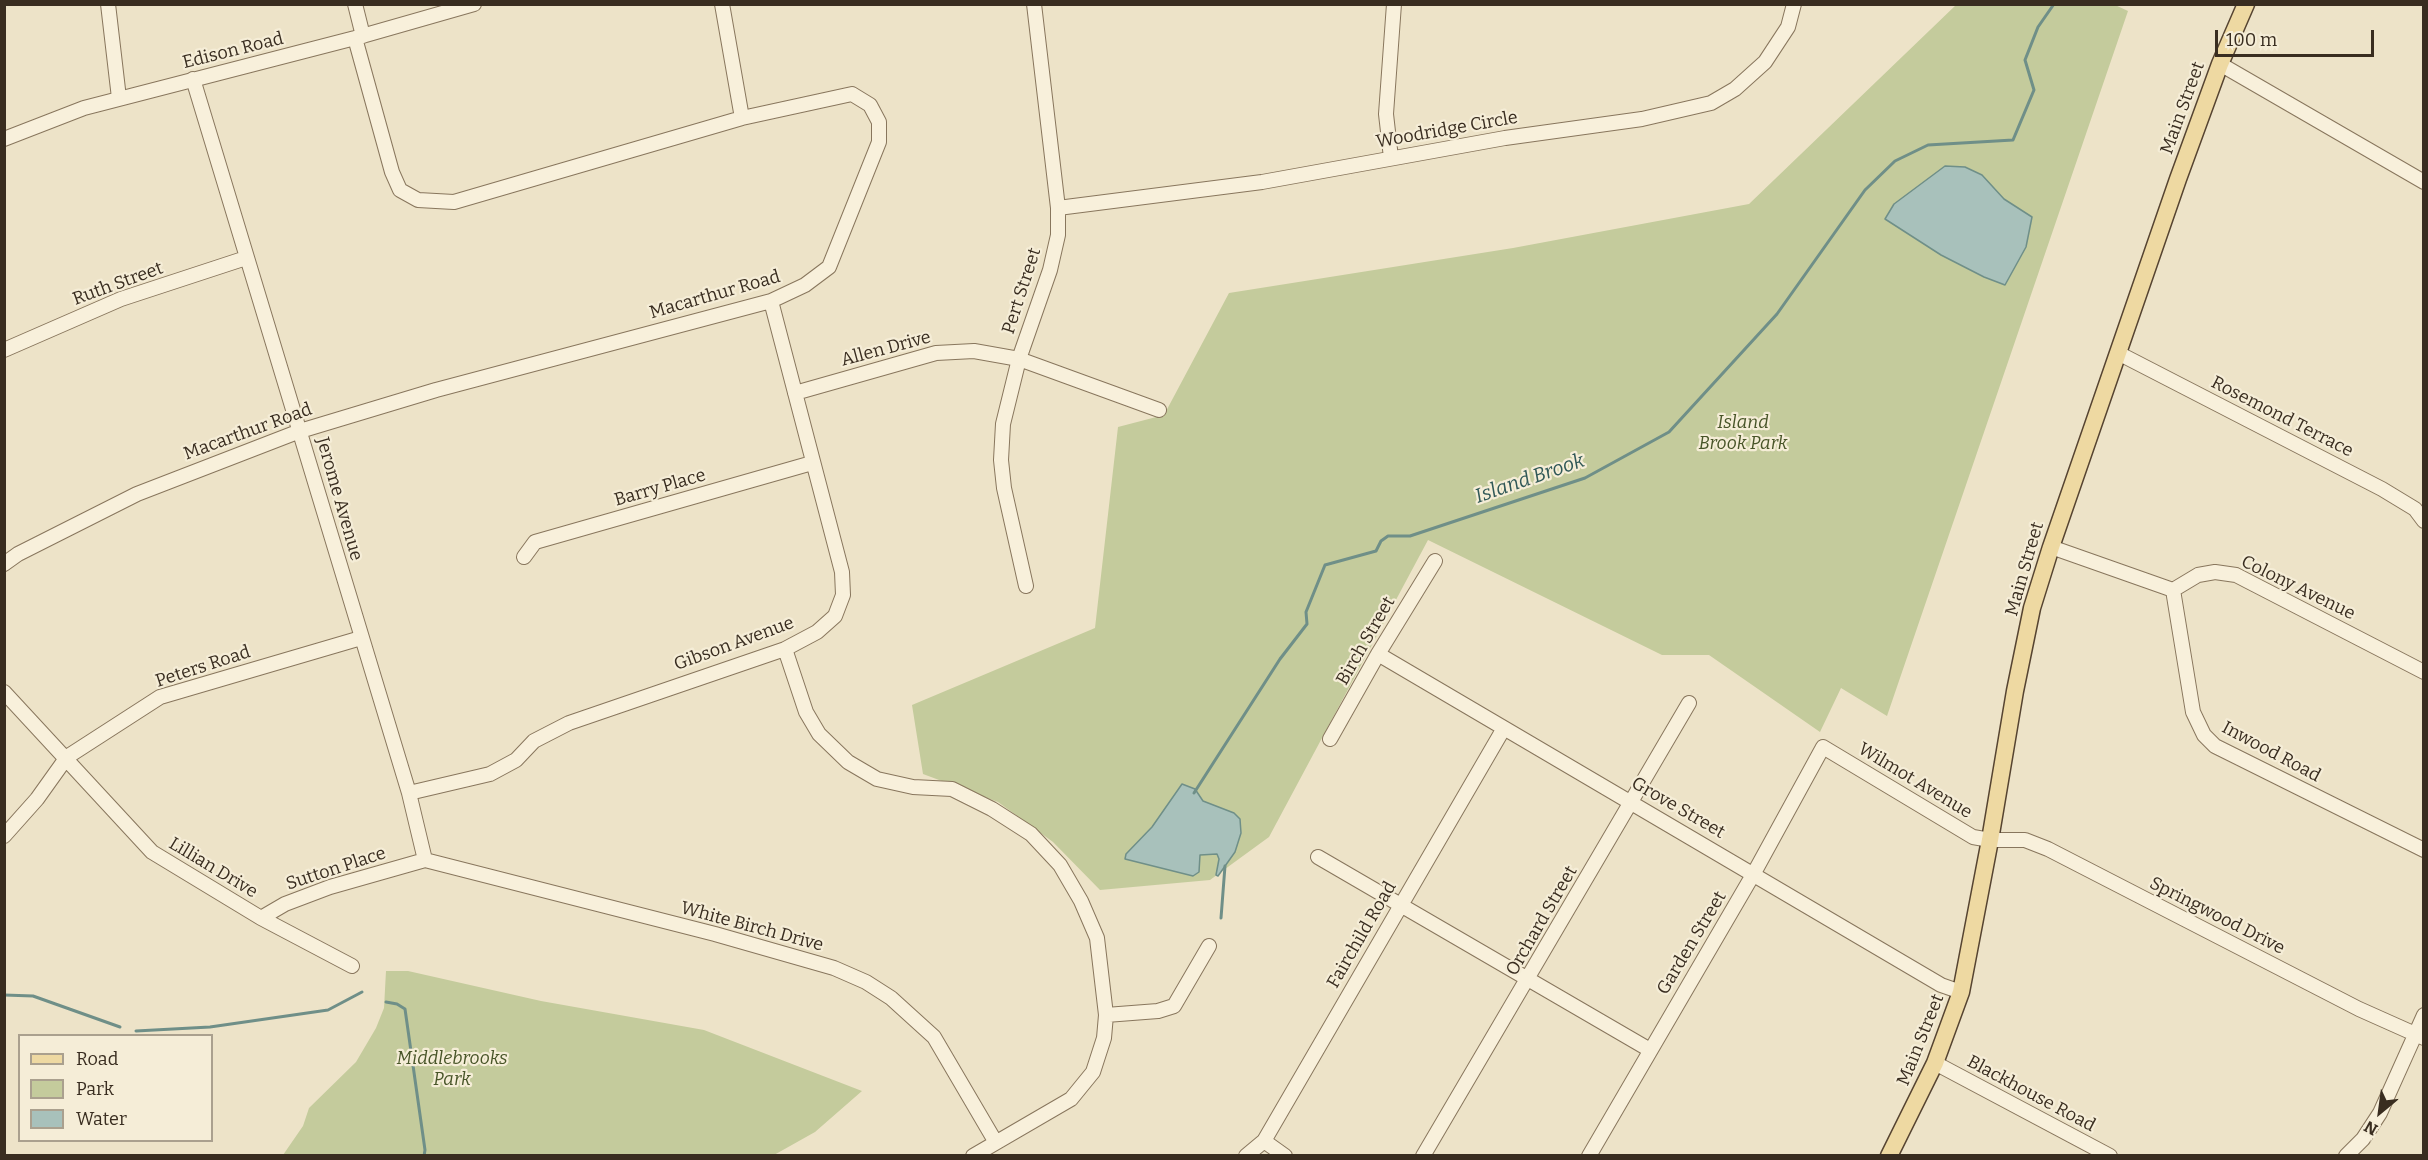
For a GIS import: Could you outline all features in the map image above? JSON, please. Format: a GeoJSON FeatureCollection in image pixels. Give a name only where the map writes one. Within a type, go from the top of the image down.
{"type":"FeatureCollection","features":[{"type":"Feature","properties":{"kind":"main road","name":"Main Street"},"geometry":{"type":"LineString","coordinates":[[1889,1155],[1935,1064],[1961,992],[2030,618],[2051,547],[2220,64],[2246,4]]}},
{"type":"Feature","properties":{"kind":"street"},"geometry":{"type":"LineString","coordinates":[[108,4],[119,98]]}},
{"type":"Feature","properties":{"kind":"street","name":"Macarthur Road"},"geometry":{"type":"LineString","coordinates":[[4,564],[18,554],[137,494],[300,431],[436,390],[771,301],[805,285],[829,267],[879,142],[879,122],[870,105],[852,94],[742,118],[454,202],[418,200],[400,190],[392,172],[359,37],[355,4]]}},
{"type":"Feature","properties":{"kind":"street","name":"Edison Road"},"geometry":{"type":"LineString","coordinates":[[4,139],[45,122],[119,98],[359,37],[474,4]]}},
{"type":"Feature","properties":{"kind":"street"},"geometry":{"type":"LineString","coordinates":[[722,4],[742,118]]}},
{"type":"Feature","properties":{"kind":"street","name":"Pert Street"},"geometry":{"type":"LineString","coordinates":[[1026,586],[1004,488],[1001,460],[1003,424],[1019,359],[1050,270],[1058,235],[1058,208],[1034,4]]}},
{"type":"Feature","properties":{"kind":"street"},"geometry":{"type":"LineString","coordinates":[[1391,158],[1386,114],[1394,4]]}},
{"type":"Feature","properties":{"kind":"street","name":"Woodridge Circle"},"geometry":{"type":"LineString","coordinates":[[1058,208],[1262,182],[1505,138],[1642,119],[1711,103],[1735,89],[1765,62],[1788,27],[1794,4]]}},
{"type":"Feature","properties":{"kind":"street"},"geometry":{"type":"LineString","coordinates":[[2220,64],[2424,183]]}},
{"type":"Feature","properties":{"kind":"street","name":"Jerome Avenue"},"geometry":{"type":"LineString","coordinates":[[193,79],[409,794],[425,860]]}},
{"type":"Feature","properties":{"kind":"street","name":"Ruth Street"},"geometry":{"type":"LineString","coordinates":[[4,350],[121,299],[246,258]]}},
{"type":"Feature","properties":{"kind":"street","name":"Gibson Avenue"},"geometry":{"type":"LineString","coordinates":[[409,794],[490,774],[516,760],[534,741],[569,723],[785,649],[817,632],[835,616],[843,595],[843,572],[835,537],[812,463],[771,301]]}},
{"type":"Feature","properties":{"kind":"street","name":"Allen Drive"},"geometry":{"type":"LineString","coordinates":[[795,393],[936,353],[974,351],[1019,359],[1159,410]]}},
{"type":"Feature","properties":{"kind":"street","name":"Rosemond Terrace"},"geometry":{"type":"LineString","coordinates":[[2118,353],[2382,489],[2415,509],[2424,521]]}},
{"type":"Feature","properties":{"kind":"street","name":"Barry Place"},"geometry":{"type":"LineString","coordinates":[[524,557],[535,542],[812,463]]}},
{"type":"Feature","properties":{"kind":"street"},"geometry":{"type":"LineString","coordinates":[[2051,547],[2173,590]]}},
{"type":"Feature","properties":{"kind":"street","name":"Birch Street"},"geometry":{"type":"LineString","coordinates":[[1330,740],[1378,654],[1435,561]]}},
{"type":"Feature","properties":{"kind":"street","name":"Colony Avenue"},"geometry":{"type":"LineString","coordinates":[[2173,590],[2198,576],[2215,572],[2236,574],[2424,672]]}},
{"type":"Feature","properties":{"kind":"street","name":"Inwood Road"},"geometry":{"type":"LineString","coordinates":[[2173,590],[2193,711],[2204,735],[2215,746],[2424,850]]}},
{"type":"Feature","properties":{"kind":"street","name":"Peters Road"},"geometry":{"type":"LineString","coordinates":[[67,757],[160,697],[361,638]]}},
{"type":"Feature","properties":{"kind":"street"},"geometry":{"type":"LineString","coordinates":[[785,649],[806,712],[819,734],[848,762],[877,779],[913,787],[952,789],[1030,834],[1060,865],[1081,901],[1097,938],[1106,1014],[1104,1038],[1093,1072],[1071,1099],[973,1155]]}},
{"type":"Feature","properties":{"kind":"street","name":"Grove Street"},"geometry":{"type":"LineString","coordinates":[[1378,654],[1755,873],[1941,985],[1961,992]]}},
{"type":"Feature","properties":{"kind":"street","name":"Lillian Drive"},"geometry":{"type":"LineString","coordinates":[[4,692],[67,757],[152,852],[261,918],[352,966]]}},
{"type":"Feature","properties":{"kind":"street","name":"Orchard Street"},"geometry":{"type":"LineString","coordinates":[[1423,1155],[1689,703]]}},
{"type":"Feature","properties":{"kind":"street","name":"Fairchild Road"},"geometry":{"type":"LineString","coordinates":[[1245,1155],[1264,1141],[1504,728]]}},
{"type":"Feature","properties":{"kind":"street","name":"Wilmot Avenue"},"geometry":{"type":"LineString","coordinates":[[1823,747],[1973,837],[1990,840]]}},
{"type":"Feature","properties":{"kind":"street","name":"Garden Street"},"geometry":{"type":"LineString","coordinates":[[1589,1155],[1755,873],[1823,747]]}},
{"type":"Feature","properties":{"kind":"street"},"geometry":{"type":"LineString","coordinates":[[4,836],[37,799],[67,757]]}},
{"type":"Feature","properties":{"kind":"street","name":"Springwood Drive"},"geometry":{"type":"LineString","coordinates":[[1990,840],[2025,840],[2048,849],[2359,1010],[2419,1036]]}},
{"type":"Feature","properties":{"kind":"street"},"geometry":{"type":"LineString","coordinates":[[1318,857],[1650,1050]]}},
{"type":"Feature","properties":{"kind":"street","name":"Sutton Place"},"geometry":{"type":"LineString","coordinates":[[261,918],[285,904],[330,887],[425,860]]}},
{"type":"Feature","properties":{"kind":"street","name":"White Birch Drive"},"geometry":{"type":"LineString","coordinates":[[425,860],[715,934],[834,968],[866,982],[898,1003],[934,1037],[995,1141]]}},
{"type":"Feature","properties":{"kind":"street"},"geometry":{"type":"LineString","coordinates":[[1106,1014],[1158,1011],[1174,1006],[1209,946]]}},
{"type":"Feature","properties":{"kind":"street"},"geometry":{"type":"LineString","coordinates":[[2346,1155],[2363,1138],[2380,1113],[2419,1036],[2424,1015]]}},
{"type":"Feature","properties":{"kind":"street","name":"Blackhouse Road"},"geometry":{"type":"LineString","coordinates":[[1935,1064],[2110,1155]]}},
{"type":"Feature","properties":{"kind":"street"},"geometry":{"type":"LineString","coordinates":[[1264,1141],[1285,1155]]}},
{"type":"Feature","properties":{"kind":"green space","name":"Island Brook Park"},"geometry":{"type":"Polygon","coordinates":[[[2113,4],[2128,11],[1887,716],[1841,688],[1820,732],[1709,655],[1662,655],[1428,540],[1269,837],[1210,880],[1100,890],[1053,842],[998,802],[923,774],[912,705],[1095,628],[1118,427],[1164,415],[1229,293],[1513,248],[1749,204],[1956,5],[2113,4]]]}},
{"type":"Feature","properties":{"kind":"green space","name":"Middlebrooks Park"},"geometry":{"type":"Polygon","coordinates":[[[386,971],[408,971],[541,1001],[704,1030],[862,1091],[815,1132],[774,1155],[283,1155],[303,1126],[309,1108],[356,1062],[376,1028],[384,1008],[386,971]]]}},
{"type":"Feature","properties":{"kind":"water"},"geometry":{"type":"Polygon","coordinates":[[[1945,166],[1965,167],[1982,175],[2004,199],[2032,217],[2026,247],[2005,285],[1941,255],[1885,219],[1894,204],[1945,166]]]}},
{"type":"Feature","properties":{"kind":"water"},"geometry":{"type":"Polygon","coordinates":[[[1182,784],[1195,789],[1203,801],[1234,813],[1240,819],[1241,833],[1235,852],[1218,876],[1216,875],[1219,859],[1217,854],[1200,855],[1199,872],[1193,876],[1125,859],[1126,854],[1152,827],[1182,784]]]}},
{"type":"Feature","properties":{"kind":"waterway","name":"Island Brook"},"geometry":{"type":"LineString","coordinates":[[1194,793],[1280,659],[1307,624],[1306,612],[1325,565],[1376,551],[1381,541],[1388,536],[1410,536],[1585,478],[1669,432],[1777,314],[1865,190],[1895,161],[1928,145],[2013,140],[2034,90],[2025,60],[2038,27],[2054,4]]}},
{"type":"Feature","properties":{"kind":"waterway","name":"Island Brook"},"geometry":{"type":"LineString","coordinates":[[1221,918],[1225,866]]}},
{"type":"Feature","properties":{"kind":"waterway"},"geometry":{"type":"LineString","coordinates":[[136,1031],[210,1027],[328,1010],[362,992]]}},
{"type":"Feature","properties":{"kind":"waterway"},"geometry":{"type":"LineString","coordinates":[[4,995],[33,996],[120,1027]]}},
{"type":"Feature","properties":{"kind":"waterway"},"geometry":{"type":"LineString","coordinates":[[386,1002],[397,1004],[405,1009],[424,1156]]}}]}
